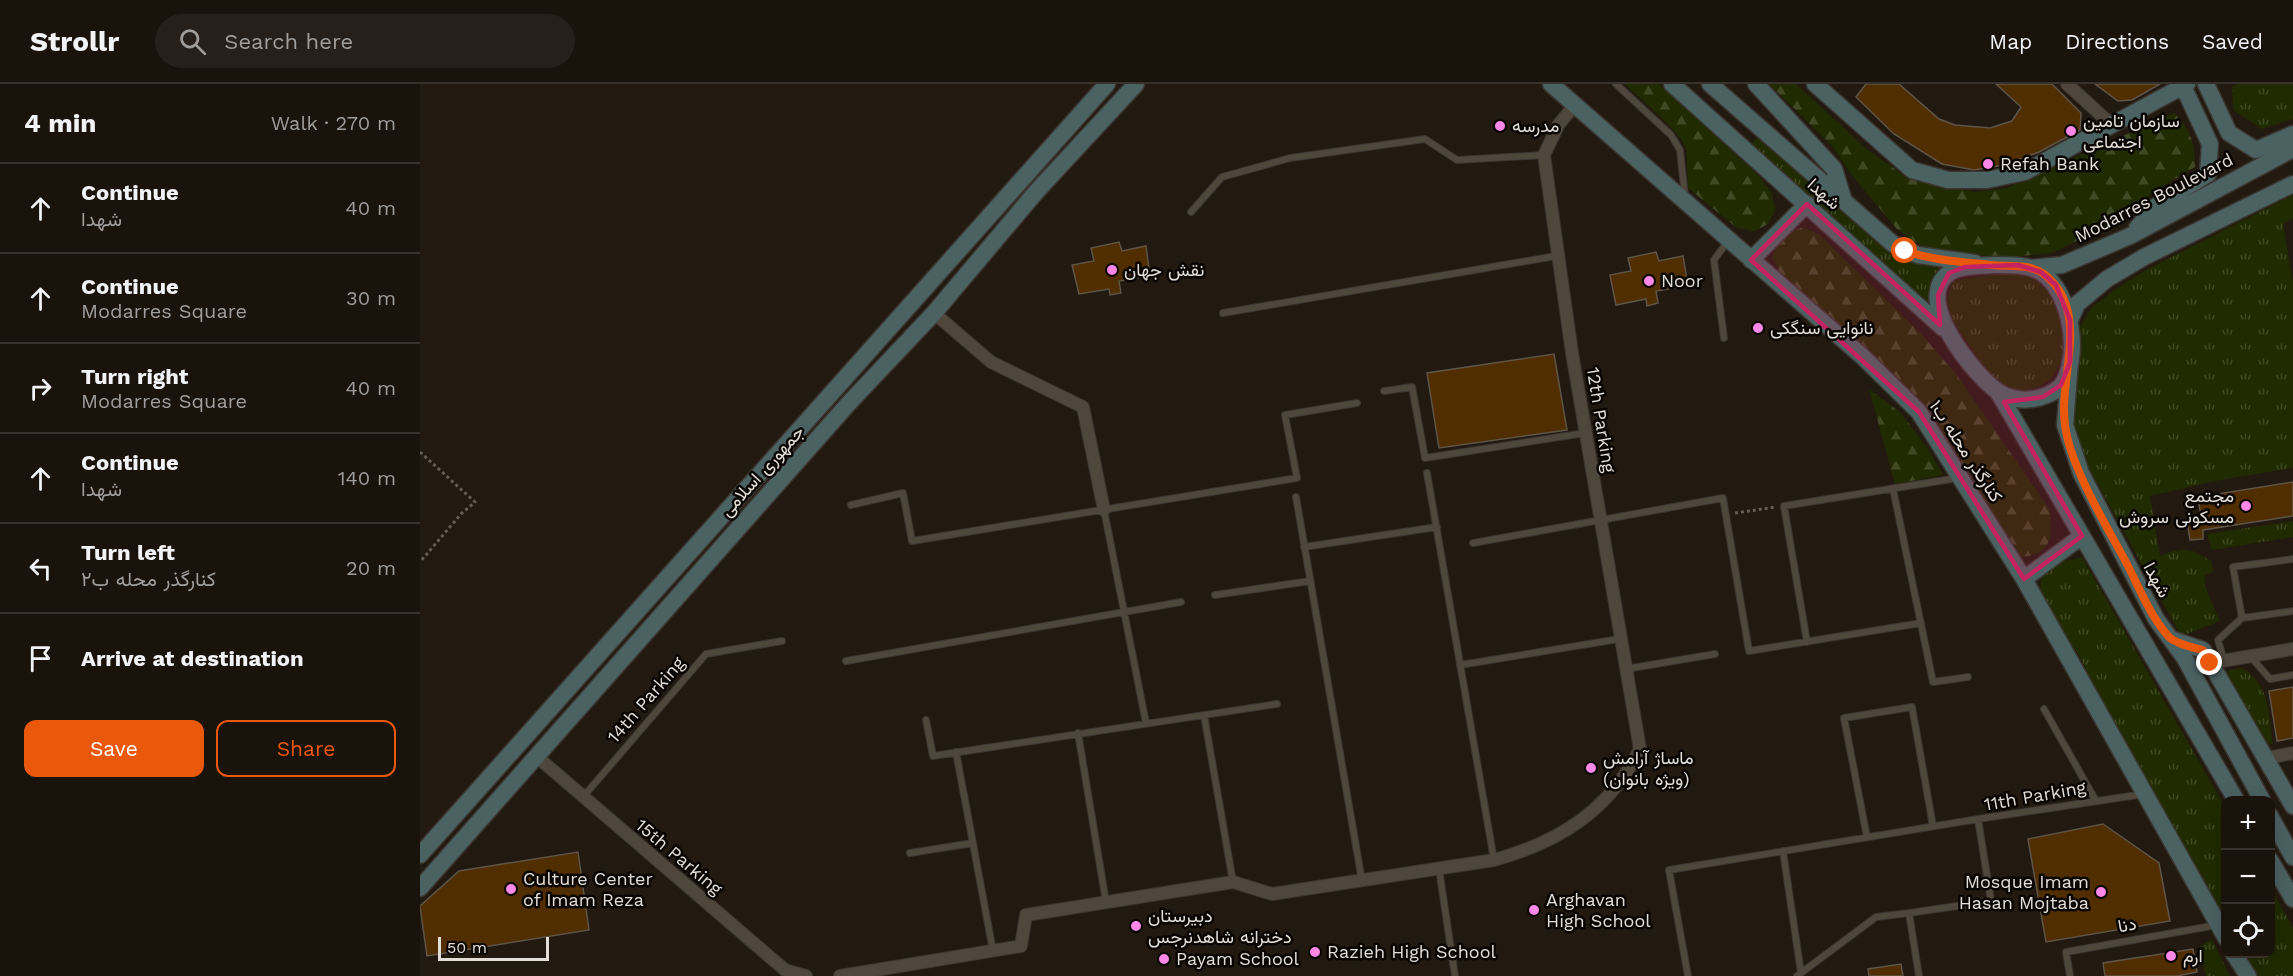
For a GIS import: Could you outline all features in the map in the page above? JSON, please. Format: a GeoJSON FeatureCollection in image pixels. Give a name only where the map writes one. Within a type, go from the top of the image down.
{"type":"FeatureCollection","features":[{"type":"Feature","properties":{"kind":"main road","name":"جمهوری اسلامی"},"geometry":{"type":"LineString","coordinates":[[420,855],[1107,84]]}},
{"type":"Feature","properties":{"kind":"main road","name":"جمهوری اسلامی"},"geometry":{"type":"LineString","coordinates":[[420,888],[849,403],[934,313],[1036,192],[1136,84]]}},
{"type":"Feature","properties":{"kind":"main road","name":"کنارگذر محله ب۱"},"geometry":{"type":"LineString","coordinates":[[1551,84],[1863,357],[1919,412],[2024,579],[2221,930]]}},
{"type":"Feature","properties":{"kind":"main road","name":"شهدا"},"geometry":{"type":"LineString","coordinates":[[1672,84],[1949,334]]}},
{"type":"Feature","properties":{"kind":"main road","name":"شهدا"},"geometry":{"type":"LineString","coordinates":[[1710,84],[1876,231],[1905,251],[1918,255],[1993,265]]}},
{"type":"Feature","properties":{"kind":"main road"},"geometry":{"type":"LineString","coordinates":[[1756,84],[1834,169],[1845,202]]}},
{"type":"Feature","properties":{"kind":"main road"},"geometry":{"type":"LineString","coordinates":[[2206,84],[2229,133],[2256,150],[2293,134]]}},
{"type":"Feature","properties":{"kind":"main road"},"geometry":{"type":"LineString","coordinates":[[1824,87],[1912,170],[1948,180],[1987,180],[2025,172],[2185,85],[2210,144],[2208,174],[2155,207],[2130,236]]}},
{"type":"Feature","properties":{"kind":"main road","name":"Modarres Boulevard"},"geometry":{"type":"LineString","coordinates":[[2028,268],[2062,265],[2130,236],[2293,148]]}},
{"type":"Feature","properties":{"kind":"main road"},"geometry":{"type":"LineString","coordinates":[[2070,320],[2078,304],[2084,298],[2107,279],[2144,256],[2293,184]]}},
{"type":"Feature","properties":{"kind":"main road"},"geometry":{"type":"LineString","coordinates":[[1751,260],[1806,204]]}},
{"type":"Feature","properties":{"kind":"main road"},"geometry":{"type":"LineString","coordinates":[[1998,392],[2021,400],[2043,397],[2061,385],[2070,362],[2070,320],[2056,285],[2041,272],[2028,268],[1993,265],[1965,267],[1949,273],[1941,282],[1938,295],[1939,316],[1965,356],[1998,392],[2233,796]]}},
{"type":"Feature","properties":{"kind":"main road","name":"شهدا"},"geometry":{"type":"LineString","coordinates":[[2070,362],[2065,425],[2071,448],[2118,547],[2156,619],[2184,657],[2259,796]]}},
{"type":"Feature","properties":{"kind":"main road"},"geometry":{"type":"LineString","coordinates":[[2024,579],[2082,536]]}},
{"type":"Feature","properties":{"kind":"main road"},"geometry":{"type":"LineString","coordinates":[[629,620],[643,634]]}},
{"type":"Feature","properties":{"kind":"main road"},"geometry":{"type":"LineString","coordinates":[[2171,639],[2203,650],[2217,662],[2293,806]]}},
{"type":"Feature","properties":{"kind":"main road"},"geometry":{"type":"LineString","coordinates":[[2275,823],[2293,857]]}},
{"type":"Feature","properties":{"kind":"main road"},"geometry":{"type":"LineString","coordinates":[[2275,867],[2293,899]]}},
{"type":"Feature","properties":{"kind":"main road"},"geometry":{"type":"LineString","coordinates":[[2237,958],[2248,976]]}},
{"type":"Feature","properties":{"kind":"street"},"geometry":{"type":"LineString","coordinates":[[2067,84],[2113,126]]}},
{"type":"Feature","properties":{"kind":"street"},"geometry":{"type":"LineString","coordinates":[[1544,155],[1559,124],[1575,105]]}},
{"type":"Feature","properties":{"kind":"street","name":"12th Parking"},"geometry":{"type":"LineString","coordinates":[[1494,860],[1524,852],[1565,832],[1602,804],[1628,774],[1640,749],[1619,639],[1556,256],[1544,155]]}},
{"type":"Feature","properties":{"kind":"street"},"geometry":{"type":"LineString","coordinates":[[934,313],[991,362],[1083,407],[1104,510]]}},
{"type":"Feature","properties":{"kind":"street"},"geometry":{"type":"LineString","coordinates":[[2217,662],[2293,649]]}},
{"type":"Feature","properties":{"kind":"street"},"geometry":{"type":"LineString","coordinates":[[2266,758],[2293,753]]}},
{"type":"Feature","properties":{"kind":"street","name":"15th Parking"},"geometry":{"type":"LineString","coordinates":[[535,756],[785,970],[806,976]]}},
{"type":"Feature","properties":{"kind":"street"},"geometry":{"type":"LineString","coordinates":[[840,976],[1021,946],[1026,915],[1233,882],[1272,894],[1494,860]]}},
{"type":"Feature","properties":{"kind":"lane"},"geometry":{"type":"LineString","coordinates":[[1616,84],[1671,135],[1680,150],[1686,204]]}},
{"type":"Feature","properties":{"kind":"lane"},"geometry":{"type":"LineString","coordinates":[[1191,212],[1222,177],[1290,158],[1425,139],[1457,160],[1544,155]]}},
{"type":"Feature","properties":{"kind":"lane"},"geometry":{"type":"LineString","coordinates":[[1724,338],[1713,260],[1728,241]]}},
{"type":"Feature","properties":{"kind":"lane"},"geometry":{"type":"LineString","coordinates":[[1223,313],[1556,256]]}},
{"type":"Feature","properties":{"kind":"lane"},"geometry":{"type":"LineString","coordinates":[[1384,391],[1412,387],[1425,458],[1585,433]]}},
{"type":"Feature","properties":{"kind":"lane"},"geometry":{"type":"LineString","coordinates":[[851,505],[903,493],[912,541],[1297,478],[1285,415],[1358,403]]}},
{"type":"Feature","properties":{"kind":"lane"},"geometry":{"type":"LineString","coordinates":[[1427,472],[1494,860]]}},
{"type":"Feature","properties":{"kind":"lane"},"geometry":{"type":"LineString","coordinates":[[1807,642],[1784,506],[1961,478]]}},
{"type":"Feature","properties":{"kind":"lane"},"geometry":{"type":"LineString","coordinates":[[1893,489],[1933,682],[1968,677]]}},
{"type":"Feature","properties":{"kind":"lane"},"geometry":{"type":"LineString","coordinates":[[1296,497],[1362,881]]}},
{"type":"Feature","properties":{"kind":"lane"},"geometry":{"type":"LineString","coordinates":[[1473,543],[1723,498],[1749,651],[1921,623]]}},
{"type":"Feature","properties":{"kind":"lane"},"geometry":{"type":"LineString","coordinates":[[1104,510],[1146,723]]}},
{"type":"Feature","properties":{"kind":"lane"},"geometry":{"type":"LineString","coordinates":[[1304,547],[1437,527]]}},
{"type":"Feature","properties":{"kind":"lane"},"geometry":{"type":"LineString","coordinates":[[2241,618],[2233,567],[2293,559]]}},
{"type":"Feature","properties":{"kind":"lane"},"geometry":{"type":"LineString","coordinates":[[1215,595],[1310,581]]}},
{"type":"Feature","properties":{"kind":"lane"},"geometry":{"type":"LineString","coordinates":[[846,661],[1181,602]]}},
{"type":"Feature","properties":{"kind":"lane"},"geometry":{"type":"LineString","coordinates":[[2217,662],[2218,639],[2241,618],[2293,611]]}},
{"type":"Feature","properties":{"kind":"lane"},"geometry":{"type":"LineString","coordinates":[[1460,665],[1619,639]]}},
{"type":"Feature","properties":{"kind":"lane","name":"14th Parking"},"geometry":{"type":"LineString","coordinates":[[582,797],[706,654],[782,641]]}},
{"type":"Feature","properties":{"kind":"lane"},"geometry":{"type":"LineString","coordinates":[[1625,669],[1715,654]]}},
{"type":"Feature","properties":{"kind":"lane"},"geometry":{"type":"LineString","coordinates":[[2251,656],[2270,679],[2293,675]]}},
{"type":"Feature","properties":{"kind":"lane"},"geometry":{"type":"LineString","coordinates":[[926,720],[933,756],[1277,704]]}},
{"type":"Feature","properties":{"kind":"lane"},"geometry":{"type":"LineString","coordinates":[[1867,837],[1844,718],[1912,707],[1933,826]]}},
{"type":"Feature","properties":{"kind":"lane"},"geometry":{"type":"LineString","coordinates":[[2044,709],[2096,801]]}},
{"type":"Feature","properties":{"kind":"lane"},"geometry":{"type":"LineString","coordinates":[[1204,715],[1233,882]]}},
{"type":"Feature","properties":{"kind":"lane"},"geometry":{"type":"LineString","coordinates":[[1078,733],[1106,902]]}},
{"type":"Feature","properties":{"kind":"lane"},"geometry":{"type":"LineString","coordinates":[[956,752],[993,951]]}},
{"type":"Feature","properties":{"kind":"lane","name":"11th Parking"},"geometry":{"type":"LineString","coordinates":[[1909,913],[1991,901],[1978,819],[2144,794]]}},
{"type":"Feature","properties":{"kind":"lane"},"geometry":{"type":"LineString","coordinates":[[1688,976],[1670,870],[1978,819]]}},
{"type":"Feature","properties":{"kind":"lane"},"geometry":{"type":"LineString","coordinates":[[910,853],[973,843]]}},
{"type":"Feature","properties":{"kind":"lane"},"geometry":{"type":"LineString","coordinates":[[1783,851],[1799,974],[1876,917],[1909,913],[1919,976]]}},
{"type":"Feature","properties":{"kind":"lane"},"geometry":{"type":"LineString","coordinates":[[1439,869],[1455,976]]}},
{"type":"Feature","properties":{"kind":"lane","name":"دنا"},"geometry":{"type":"LineString","coordinates":[[2070,976],[2066,952],[2221,932]]}},
{"type":"Feature","properties":{"kind":"path"},"geometry":{"type":"LineString","coordinates":[[420,452],[475,502],[461,514],[420,562]]}},
{"type":"Feature","properties":{"kind":"path"},"geometry":{"type":"LineString","coordinates":[[1726,514],[1784,506]]}},
{"type":"Feature","properties":{"kind":"highlighted area"},"geometry":{"type":"Polygon","coordinates":[[[1807,204],[1940,325],[1938,295],[1949,273],[1965,267],[2018,265],[2041,272],[2056,285],[2070,320],[2070,362],[2061,385],[2043,397],[2004,402],[2082,536],[2024,579],[1919,412],[1751,260],[1807,204]]]}},
{"type":"Feature","properties":{"kind":"green space"},"geometry":{"type":"Polygon","coordinates":[[[1625,84],[1659,84],[1758,175],[1772,193],[1775,210],[1768,224],[1755,231],[1737,228],[1688,188],[1687,154],[1683,142],[1625,84]]]}},
{"type":"Feature","properties":{"kind":"green space"},"geometry":{"type":"Polygon","coordinates":[[[1769,84],[1796,84],[1868,150],[1908,178],[1974,192],[2007,188],[2174,113],[2191,137],[2195,167],[2156,190],[2122,218],[2052,253],[2012,257],[1971,255],[1923,247],[1897,229],[1851,174],[1832,146],[1769,84]]]}},
{"type":"Feature","properties":{"kind":"green space"},"geometry":{"type":"Polygon","coordinates":[[[2238,84],[2293,84],[2293,119],[2262,129],[2233,110],[2232,86],[2238,84]]]}},
{"type":"Feature","properties":{"kind":"green space"},"geometry":{"type":"Polygon","coordinates":[[[1759,135],[1894,254],[1917,262],[1944,265],[1931,282],[1928,305],[1751,144],[1759,135]]]}},
{"type":"Feature","properties":{"kind":"green space"},"geometry":{"type":"Polygon","coordinates":[[[2293,195],[2293,218],[2283,224],[2293,284],[2293,468],[2215,481],[2150,496],[2160,556],[2187,550],[2198,553],[2211,561],[2213,572],[2205,575],[2205,587],[2220,621],[2181,636],[2088,466],[2072,422],[2078,331],[2091,308],[2117,288],[2146,270],[2293,195]]]}},
{"type":"Feature","properties":{"kind":"green space"},"geometry":{"type":"Polygon","coordinates":[[[1803,227],[1820,235],[1923,336],[1956,374],[2050,510],[2050,537],[2044,549],[2030,556],[2019,557],[2006,542],[1933,420],[1783,278],[1772,258],[1774,252],[1783,238],[1803,227]]]}},
{"type":"Feature","properties":{"kind":"green space"},"geometry":{"type":"Polygon","coordinates":[[[2001,273],[2028,277],[2042,286],[2053,300],[2060,317],[2064,336],[2063,354],[2057,370],[2046,382],[2030,389],[2013,389],[1998,380],[1982,363],[1960,332],[1949,311],[1948,296],[1954,281],[2001,273]]]}},
{"type":"Feature","properties":{"kind":"green space"},"geometry":{"type":"Polygon","coordinates":[[[1869,389],[1901,413],[1929,450],[1943,475],[1895,484],[1869,389]]]}},
{"type":"Feature","properties":{"kind":"green space"},"geometry":{"type":"Polygon","coordinates":[[[2293,521],[2293,537],[2212,550],[2207,534],[2293,521]]]}},
{"type":"Feature","properties":{"kind":"green space"},"geometry":{"type":"Polygon","coordinates":[[[2082,557],[2221,800],[2221,917],[2148,790],[2079,655],[2039,598],[2042,574],[2057,563],[2082,557]]]}},
{"type":"Feature","properties":{"kind":"green space"},"geometry":{"type":"Polygon","coordinates":[[[2242,668],[2258,683],[2267,701],[2273,744],[2266,743],[2224,679],[2229,670],[2242,668]]]}},
{"type":"Feature","properties":{"kind":"green space"},"geometry":{"type":"Polygon","coordinates":[[[2275,895],[2293,928],[2293,976],[2256,976],[2245,958],[2275,958],[2275,895]]]}},
{"type":"Feature","properties":{"kind":"green space"},"geometry":{"type":"Polygon","coordinates":[[[2212,939],[2230,976],[2206,976],[2199,947],[2212,939]]]}},
{"type":"Feature","properties":{"kind":"building"},"geometry":{"type":"Polygon","coordinates":[[[1866,84],[1899,84],[1939,119],[1955,125],[1990,128],[2012,121],[2021,107],[1996,84],[2052,84],[2081,113],[2080,130],[2039,152],[2004,165],[1974,170],[1942,164],[1894,134],[1856,97],[1866,84]]]}},
{"type":"Feature","properties":{"kind":"building"},"geometry":{"type":"Polygon","coordinates":[[[2095,84],[2160,84],[2132,100],[2118,101],[2095,84]]]}},
{"type":"Feature","properties":{"kind":"building","name":"نقش جهان"},"geometry":{"type":"Polygon","coordinates":[[[1119,242],[1122,251],[1146,246],[1150,276],[1119,281],[1121,293],[1110,295],[1109,289],[1079,294],[1072,265],[1094,261],[1091,248],[1119,242]]]}},
{"type":"Feature","properties":{"kind":"building","name":"Noor"},"geometry":{"type":"Polygon","coordinates":[[[1656,252],[1659,261],[1683,256],[1688,286],[1656,291],[1658,303],[1647,306],[1646,299],[1616,305],[1610,275],[1631,271],[1628,258],[1656,252]]]}},
{"type":"Feature","properties":{"kind":"building"},"geometry":{"type":"Polygon","coordinates":[[[1554,354],[1567,430],[1439,448],[1427,373],[1554,354]]]}},
{"type":"Feature","properties":{"kind":"building","name":"مجتمع مسکونی سروش"},"geometry":{"type":"Polygon","coordinates":[[[2293,482],[2293,516],[2203,530],[2203,539],[2190,540],[2187,520],[2201,517],[2198,497],[2293,482]]]}},
{"type":"Feature","properties":{"kind":"building"},"geometry":{"type":"Polygon","coordinates":[[[2293,687],[2293,738],[2277,741],[2269,691],[2293,687]]]}},
{"type":"Feature","properties":{"kind":"building","name":"Mosque Imam Hasan Mojtaba"},"geometry":{"type":"Polygon","coordinates":[[[2103,824],[2159,863],[2170,921],[2046,942],[2028,839],[2103,824]]]}},
{"type":"Feature","properties":{"kind":"building","name":"Culture Center of Imam Reza"},"geometry":{"type":"Polygon","coordinates":[[[578,852],[589,930],[427,956],[420,906],[459,871],[578,852]]]}},
{"type":"Feature","properties":{"kind":"building","name":"ارم"},"geometry":{"type":"Polygon","coordinates":[[[2193,949],[2197,972],[2177,976],[2105,976],[2103,963],[2193,949]]]}},
{"type":"Feature","properties":{"kind":"building"},"geometry":{"type":"Polygon","coordinates":[[[1901,964],[1903,976],[1869,976],[1868,969],[1901,964]]]}},
{"type":"Feature","properties":{"kind":"place","name":"مدرسه"},"geometry":{"type":"Point","coordinates":[1500,126]}},
{"type":"Feature","properties":{"kind":"place","name":"سازمان تامین اجتماعی"},"geometry":{"type":"Point","coordinates":[2071,131]}},
{"type":"Feature","properties":{"kind":"place","name":"Refah Bank"},"geometry":{"type":"Point","coordinates":[1988,164]}},
{"type":"Feature","properties":{"kind":"place","name":"نقش جهان"},"geometry":{"type":"Point","coordinates":[1112,270]}},
{"type":"Feature","properties":{"kind":"place","name":"Noor"},"geometry":{"type":"Point","coordinates":[1649,281]}},
{"type":"Feature","properties":{"kind":"place","name":"نانوایی سنگکی"},"geometry":{"type":"Point","coordinates":[1758,328]}},
{"type":"Feature","properties":{"kind":"place","name":"مجتمع مسکونی سروش"},"geometry":{"type":"Point","coordinates":[2246,506]}},
{"type":"Feature","properties":{"kind":"place","name":"ماساژ آرامش (ویژه بانوان)"},"geometry":{"type":"Point","coordinates":[1591,768]}},
{"type":"Feature","properties":{"kind":"place","name":"Culture Center of Imam Reza"},"geometry":{"type":"Point","coordinates":[511,889]}},
{"type":"Feature","properties":{"kind":"place","name":"Mosque Imam Hasan Mojtaba"},"geometry":{"type":"Point","coordinates":[2101,892]}},
{"type":"Feature","properties":{"kind":"place","name":"Arghavan High School"},"geometry":{"type":"Point","coordinates":[1534,910]}},
{"type":"Feature","properties":{"kind":"place","name":"دبیرستان دخترانه شاهدنرجس"},"geometry":{"type":"Point","coordinates":[1136,926]}},
{"type":"Feature","properties":{"kind":"place","name":"Razieh High School"},"geometry":{"type":"Point","coordinates":[1315,952]}},
{"type":"Feature","properties":{"kind":"place","name":"ارم"},"geometry":{"type":"Point","coordinates":[2171,956]}},
{"type":"Feature","properties":{"kind":"place","name":"Payam School"},"geometry":{"type":"Point","coordinates":[1164,959]}},
{"type":"Feature","properties":{"kind":"route"},"geometry":{"type":"LineString","coordinates":[[1905,251],[1918,255],[1993,265],[2018,265],[2041,272],[2056,285],[2070,320],[2071,341],[2065,425],[2071,448],[2097,506],[2156,619],[2171,639],[2203,650],[2210,663]]}}]}
